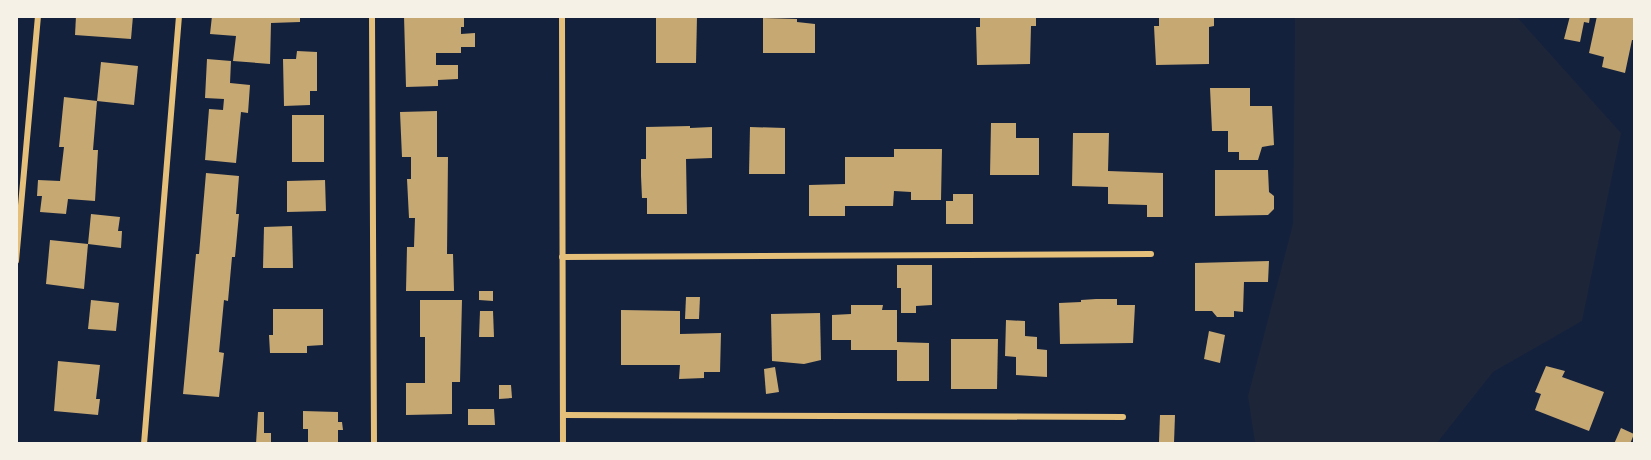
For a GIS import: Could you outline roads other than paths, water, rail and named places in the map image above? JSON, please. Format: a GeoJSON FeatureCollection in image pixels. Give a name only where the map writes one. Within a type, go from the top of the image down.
{"type":"FeatureCollection","features":[{"type":"Feature","properties":{"kind":"street"},"geometry":{"type":"LineString","coordinates":[[16,261],[38,16]]}},
{"type":"Feature","properties":{"kind":"street"},"geometry":{"type":"LineString","coordinates":[[144,444],[179,16]]}},
{"type":"Feature","properties":{"kind":"street"},"geometry":{"type":"LineString","coordinates":[[372,16],[374,444]]}},
{"type":"Feature","properties":{"kind":"street"},"geometry":{"type":"LineString","coordinates":[[562,16],[563,444]]}},
{"type":"Feature","properties":{"kind":"street"},"geometry":{"type":"LineString","coordinates":[[562,257],[1151,254]]}},
{"type":"Feature","properties":{"kind":"street"},"geometry":{"type":"LineString","coordinates":[[563,414],[1123,417]]}}]}
